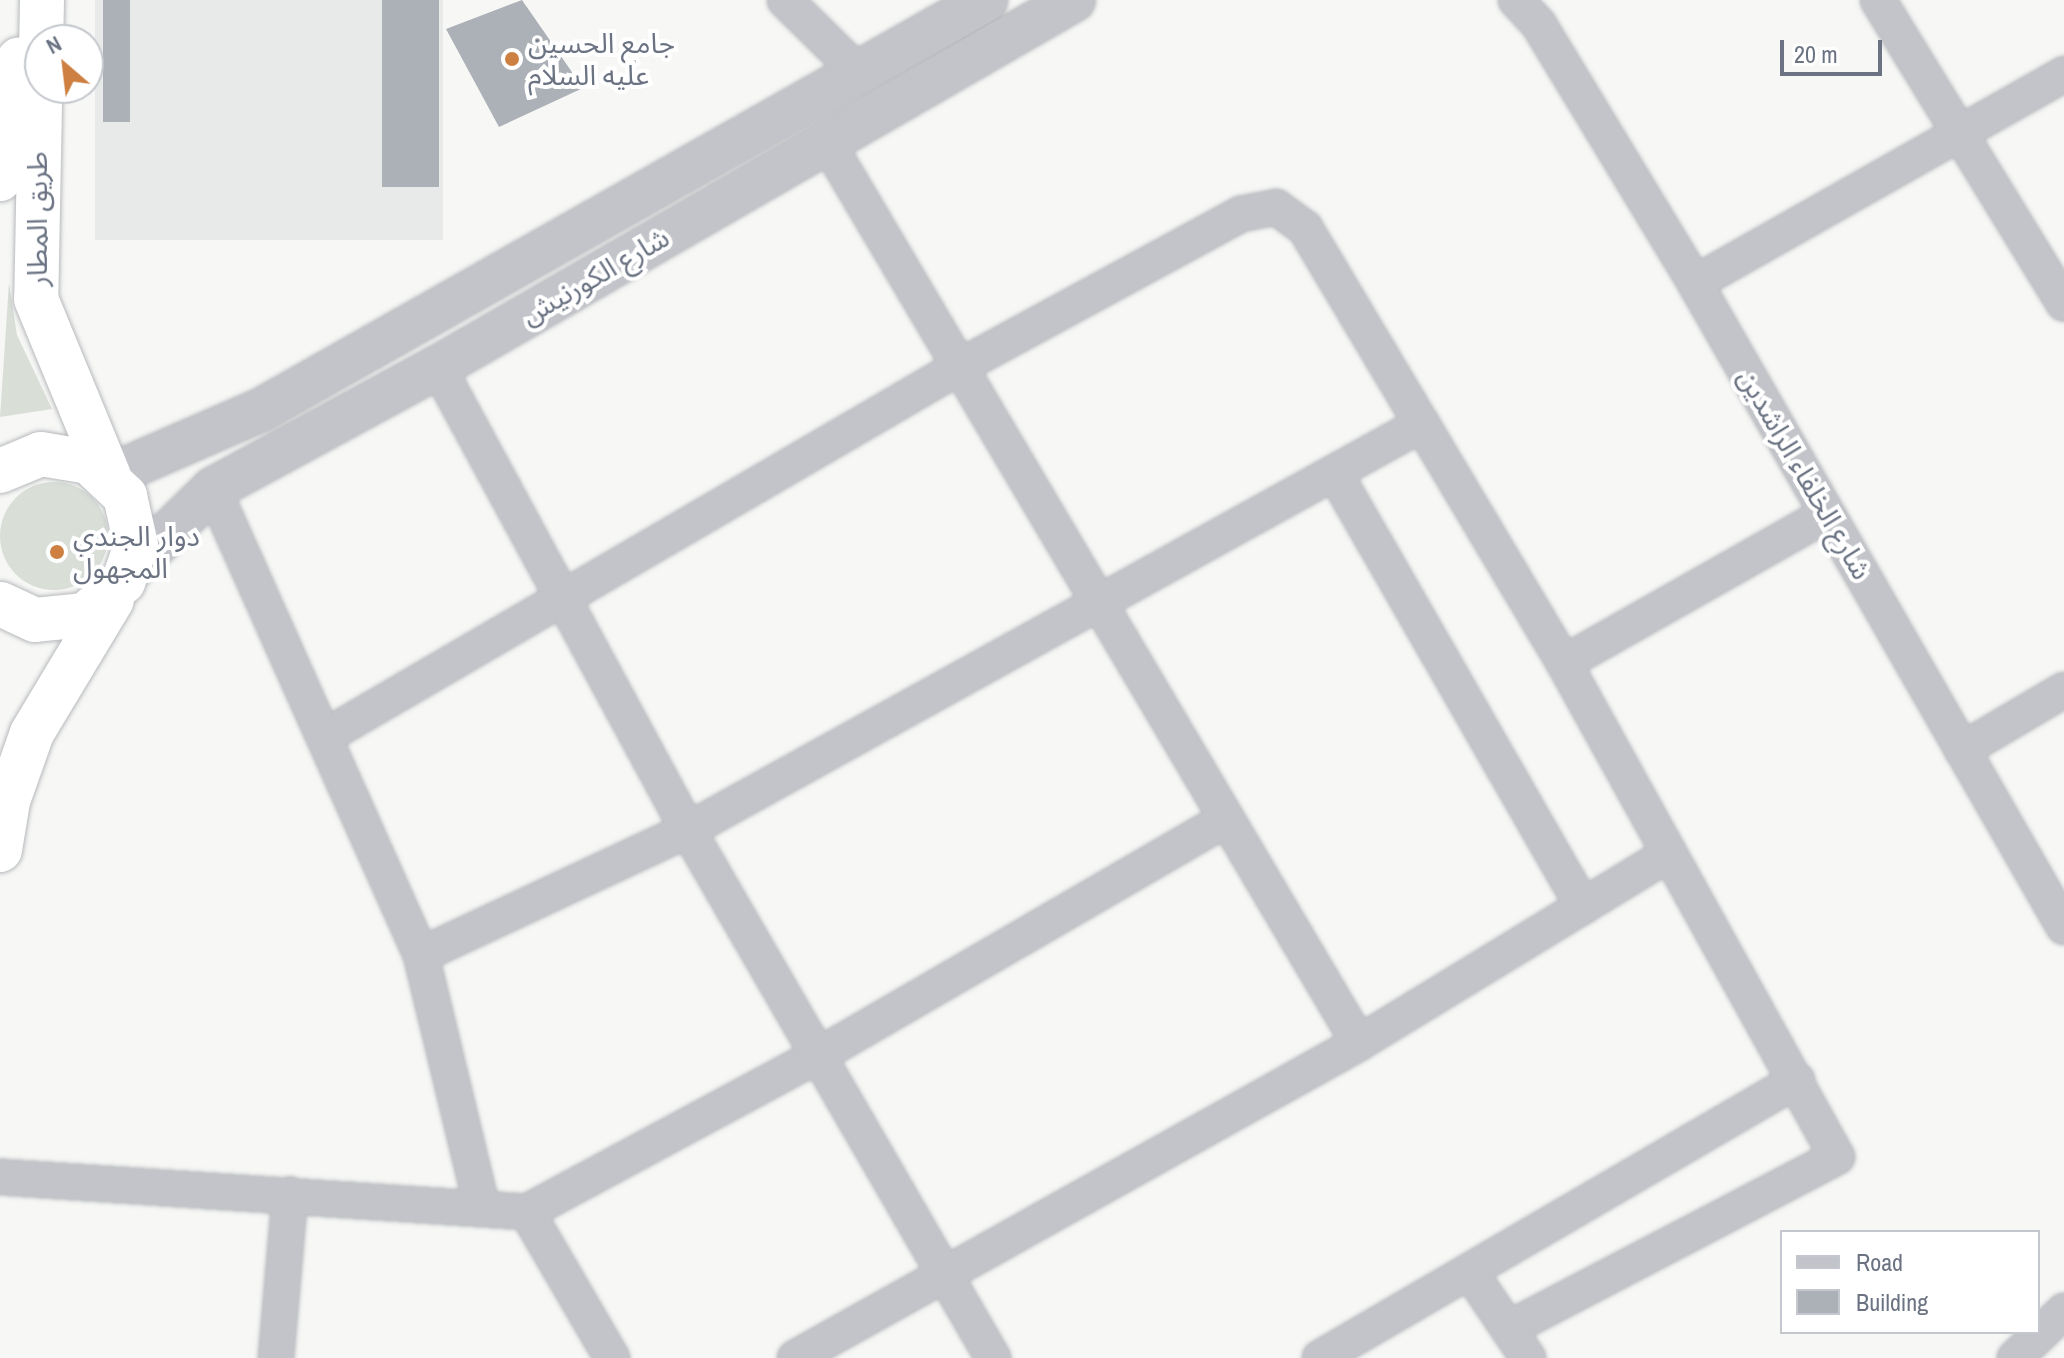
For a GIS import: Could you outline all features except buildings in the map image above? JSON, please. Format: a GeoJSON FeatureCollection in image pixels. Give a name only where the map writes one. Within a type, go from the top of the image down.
{"type":"FeatureCollection","features":[{"type":"Feature","properties":{"kind":"highway","name":"طريق المطار"},"geometry":{"type":"LineString","coordinates":[[41,24],[42,0]]}},
{"type":"Feature","properties":{"kind":"highway","name":"طريق المطار"},"geometry":{"type":"LineString","coordinates":[[0,179],[11,80],[19,59],[24,55]]}},
{"type":"Feature","properties":{"kind":"highway","name":"طريق المطار"},"geometry":{"type":"LineString","coordinates":[[39,104],[36,299],[109,476],[134,520],[126,576]]}},
{"type":"Feature","properties":{"kind":"highway"},"geometry":{"type":"LineString","coordinates":[[0,471],[53,453],[78,457],[109,476]]}},
{"type":"Feature","properties":{"kind":"highway"},"geometry":{"type":"LineString","coordinates":[[0,604],[23,617],[60,622],[96,609],[126,576]]}},
{"type":"Feature","properties":{"kind":"highway"},"geometry":{"type":"LineString","coordinates":[[0,850],[8,801],[32,733],[126,576]]}},
{"type":"Feature","properties":{"kind":"street"},"geometry":{"type":"LineString","coordinates":[[785,0],[859,73]]}},
{"type":"Feature","properties":{"kind":"street","name":"شارع الكورنيش"},"geometry":{"type":"LineString","coordinates":[[109,476],[261,410],[986,0]]}},
{"type":"Feature","properties":{"kind":"street","name":"شارع الكورنيش"},"geometry":{"type":"LineString","coordinates":[[126,576],[213,489],[438,367],[1074,0]]}},
{"type":"Feature","properties":{"kind":"street","name":"شارع الخلفاء الراشدين"},"geometry":{"type":"LineString","coordinates":[[1516,0],[1536,12],[2064,927]]}},
{"type":"Feature","properties":{"kind":"street"},"geometry":{"type":"LineString","coordinates":[[1878,0],[2064,304]]}},
{"type":"Feature","properties":{"kind":"street"},"geometry":{"type":"LineString","coordinates":[[1695,283],[2064,74]]}},
{"type":"Feature","properties":{"kind":"street"},"geometry":{"type":"LineString","coordinates":[[827,142],[1101,599],[1359,1043]]}},
{"type":"Feature","properties":{"kind":"street"},"geometry":{"type":"LineString","coordinates":[[326,736],[565,602],[961,366],[1241,214],[1276,207],[1305,228],[1564,663],[1837,1157],[1508,1329]]}},
{"type":"Feature","properties":{"kind":"street"},"geometry":{"type":"LineString","coordinates":[[438,367],[688,830],[821,1054],[993,1358]]}},
{"type":"Feature","properties":{"kind":"street"},"geometry":{"type":"LineString","coordinates":[[421,955],[688,830],[1101,599],[1337,477],[1422,424]]}},
{"type":"Feature","properties":{"kind":"street"},"geometry":{"type":"LineString","coordinates":[[1337,477],[1583,906]]}},
{"type":"Feature","properties":{"kind":"street"},"geometry":{"type":"LineString","coordinates":[[213,489],[326,736],[421,955],[482,1208]]}},
{"type":"Feature","properties":{"kind":"street"},"geometry":{"type":"LineString","coordinates":[[1564,663],[1827,514]]}},
{"type":"Feature","properties":{"kind":"street"},"geometry":{"type":"LineString","coordinates":[[1962,750],[2064,690]]}},
{"type":"Feature","properties":{"kind":"street"},"geometry":{"type":"LineString","coordinates":[[0,1177],[527,1212],[821,1054],[1227,819]]}},
{"type":"Feature","properties":{"kind":"street"},"geometry":{"type":"LineString","coordinates":[[795,1358],[946,1278],[1359,1043],[1669,854]]}},
{"type":"Feature","properties":{"kind":"street"},"geometry":{"type":"LineString","coordinates":[[1320,1358],[1797,1080]]}},
{"type":"Feature","properties":{"kind":"street"},"geometry":{"type":"LineString","coordinates":[[276,1358],[290,1195]]}},
{"type":"Feature","properties":{"kind":"street"},"geometry":{"type":"LineString","coordinates":[[527,1212],[612,1358]]}},
{"type":"Feature","properties":{"kind":"street"},"geometry":{"type":"LineString","coordinates":[[1470,1272],[1528,1358]]}},
{"type":"Feature","properties":{"kind":"street"},"geometry":{"type":"LineString","coordinates":[[2015,1358],[2064,1311]]}},
{"type":"Feature","properties":{"kind":"shaded area"},"geometry":{"type":"Polygon","coordinates":[[[95,0],[443,0],[443,240],[95,240],[95,104],[104,104],[104,24],[95,24],[95,0]]]}},
{"type":"Feature","properties":{"kind":"shaded area"},"geometry":{"type":"Polygon","coordinates":[[[9,283],[17,335],[52,409],[0,417],[9,283]]]}},
{"type":"Feature","properties":{"kind":"shaded area"},"geometry":{"type":"Polygon","coordinates":[[[54,482],[75,486],[92,498],[104,515],[108,536],[104,557],[92,574],[75,586],[54,590],[33,586],[16,574],[4,557],[0,536],[4,515],[16,498],[33,486],[54,482]]]}},
{"type":"Feature","properties":{"kind":"place","name":"جامع الحسين عليه السلام"},"geometry":{"type":"Point","coordinates":[512,59]}},
{"type":"Feature","properties":{"kind":"place","name":"دوار الجندي المجهول"},"geometry":{"type":"Point","coordinates":[57,552]}}]}
